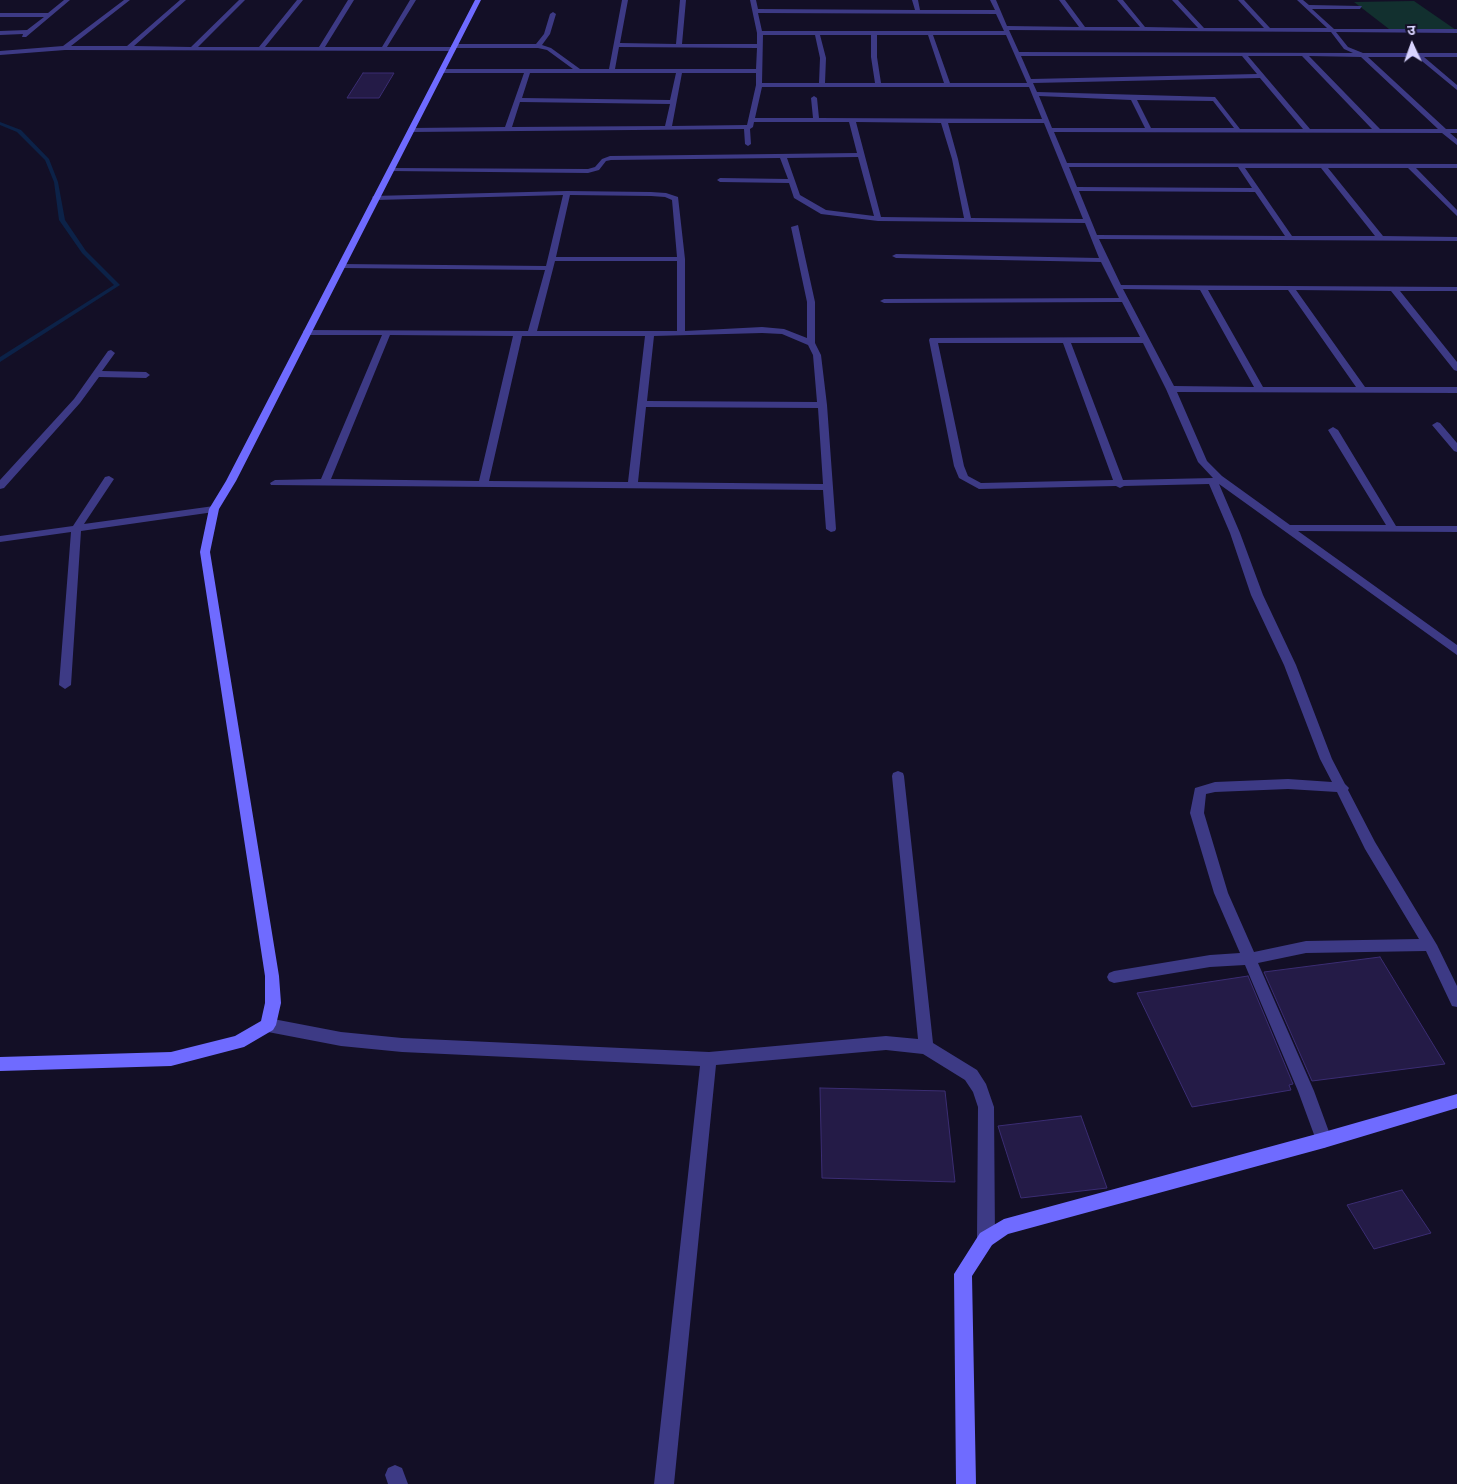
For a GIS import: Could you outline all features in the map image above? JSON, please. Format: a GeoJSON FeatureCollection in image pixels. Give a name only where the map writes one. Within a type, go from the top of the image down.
{"type":"FeatureCollection","features":[{"type":"Feature","properties":{"kind":"street"},"geometry":{"type":"LineString","coordinates":[[24,36],[67,0]]}},
{"type":"Feature","properties":{"kind":"street"},"geometry":{"type":"LineString","coordinates":[[65,48],[127,0]]}},
{"type":"Feature","properties":{"kind":"street"},"geometry":{"type":"LineString","coordinates":[[129,48],[183,0]]}},
{"type":"Feature","properties":{"kind":"street"},"geometry":{"type":"LineString","coordinates":[[193,48],[242,0]]}},
{"type":"Feature","properties":{"kind":"street"},"geometry":{"type":"LineString","coordinates":[[261,48],[300,0]]}},
{"type":"Feature","properties":{"kind":"street"},"geometry":{"type":"LineString","coordinates":[[321,48],[351,0]]}},
{"type":"Feature","properties":{"kind":"street"},"geometry":{"type":"LineString","coordinates":[[384,48],[413,0]]}},
{"type":"Feature","properties":{"kind":"street"},"geometry":{"type":"LineString","coordinates":[[268,1025],[273,1003],[272,976],[204,552],[214,509],[231,481],[478,0]]}},
{"type":"Feature","properties":{"kind":"street"},"geometry":{"type":"LineString","coordinates":[[612,71],[625,0]]}},
{"type":"Feature","properties":{"kind":"street"},"geometry":{"type":"LineString","coordinates":[[679,46],[683,0]]}},
{"type":"Feature","properties":{"kind":"street"},"geometry":{"type":"LineString","coordinates":[[411,130],[747,128],[751,126],[759,85],[760,34],[754,0]]}},
{"type":"Feature","properties":{"kind":"street"},"geometry":{"type":"LineString","coordinates":[[915,0],[918,12]]}},
{"type":"Feature","properties":{"kind":"street"},"geometry":{"type":"LineString","coordinates":[[993,0],[1049,126],[1086,221],[1104,260],[1171,389],[1203,462],[1218,482],[1257,595],[1290,666],[1326,759],[1370,845],[1430,945],[1457,1001]]}},
{"type":"Feature","properties":{"kind":"street"},"geometry":{"type":"LineString","coordinates":[[1062,0],[1083,28]]}},
{"type":"Feature","properties":{"kind":"street"},"geometry":{"type":"LineString","coordinates":[[1120,0],[1144,29]]}},
{"type":"Feature","properties":{"kind":"street"},"geometry":{"type":"LineString","coordinates":[[1175,0],[1203,30]]}},
{"type":"Feature","properties":{"kind":"street"},"geometry":{"type":"LineString","coordinates":[[1241,0],[1269,30]]}},
{"type":"Feature","properties":{"kind":"street"},"geometry":{"type":"LineString","coordinates":[[1300,0],[1332,30],[1346,48],[1363,55],[1457,143]]}},
{"type":"Feature","properties":{"kind":"street"},"geometry":{"type":"LineString","coordinates":[[1307,7],[1360,7]]}},
{"type":"Feature","properties":{"kind":"street"},"geometry":{"type":"LineString","coordinates":[[756,11],[860,9],[918,12],[998,12]]}},
{"type":"Feature","properties":{"kind":"street"},"geometry":{"type":"LineString","coordinates":[[538,46],[547,34],[553,14]]}},
{"type":"Feature","properties":{"kind":"street"},"geometry":{"type":"LineString","coordinates":[[0,15],[50,15]]}},
{"type":"Feature","properties":{"kind":"street"},"geometry":{"type":"LineString","coordinates":[[760,34],[930,34],[1083,28],[1454,31],[1457,36]]}},
{"type":"Feature","properties":{"kind":"street"},"geometry":{"type":"LineString","coordinates":[[0,32],[30,32]]}},
{"type":"Feature","properties":{"kind":"street"},"geometry":{"type":"LineString","coordinates":[[874,33],[874,57],[878,84]]}},
{"type":"Feature","properties":{"kind":"street"},"geometry":{"type":"LineString","coordinates":[[817,34],[823,58],[822,85]]}},
{"type":"Feature","properties":{"kind":"street"},"geometry":{"type":"LineString","coordinates":[[930,34],[947,84]]}},
{"type":"Feature","properties":{"kind":"street"},"geometry":{"type":"LineString","coordinates":[[617,45],[760,46]]}},
{"type":"Feature","properties":{"kind":"street"},"geometry":{"type":"LineString","coordinates":[[0,54],[65,48],[454,48],[538,46],[549,49],[579,71]]}},
{"type":"Feature","properties":{"kind":"street"},"geometry":{"type":"LineString","coordinates":[[1017,54],[1457,55]]}},
{"type":"Feature","properties":{"kind":"street"},"geometry":{"type":"LineString","coordinates":[[1244,55],[1308,130]]}},
{"type":"Feature","properties":{"kind":"street"},"geometry":{"type":"LineString","coordinates":[[1304,55],[1378,130]]}},
{"type":"Feature","properties":{"kind":"street"},"geometry":{"type":"LineString","coordinates":[[1419,55],[1457,88]]}},
{"type":"Feature","properties":{"kind":"street"},"geometry":{"type":"LineString","coordinates":[[442,71],[759,71]]}},
{"type":"Feature","properties":{"kind":"street"},"geometry":{"type":"LineString","coordinates":[[508,128],[528,71]]}},
{"type":"Feature","properties":{"kind":"street"},"geometry":{"type":"LineString","coordinates":[[668,129],[679,71]]}},
{"type":"Feature","properties":{"kind":"street"},"geometry":{"type":"LineString","coordinates":[[759,85],[1030,83],[1094,81],[1104,78],[1262,76]]}},
{"type":"Feature","properties":{"kind":"street"},"geometry":{"type":"LineString","coordinates":[[1035,94],[1215,99],[1238,130]]}},
{"type":"Feature","properties":{"kind":"street"},"geometry":{"type":"LineString","coordinates":[[814,98],[816,121]]}},
{"type":"Feature","properties":{"kind":"street"},"geometry":{"type":"LineString","coordinates":[[1133,98],[1149,130]]}},
{"type":"Feature","properties":{"kind":"street"},"geometry":{"type":"LineString","coordinates":[[518,100],[672,102]]}},
{"type":"Feature","properties":{"kind":"street"},"geometry":{"type":"LineString","coordinates":[[752,120],[944,121],[1149,130],[1457,131]]}},
{"type":"Feature","properties":{"kind":"street"},"geometry":{"type":"LineString","coordinates":[[852,121],[878,219]]}},
{"type":"Feature","properties":{"kind":"street"},"geometry":{"type":"LineString","coordinates":[[944,121],[955,159],[968,219]]}},
{"type":"Feature","properties":{"kind":"street"},"geometry":{"type":"LineString","coordinates":[[747,128],[748,144]]}},
{"type":"Feature","properties":{"kind":"street"},"geometry":{"type":"LineString","coordinates":[[783,156],[797,196],[824,212],[878,219],[1086,221]]}},
{"type":"Feature","properties":{"kind":"street"},"geometry":{"type":"LineString","coordinates":[[391,170],[588,171],[597,169],[604,160],[610,158],[862,156]]}},
{"type":"Feature","properties":{"kind":"street"},"geometry":{"type":"LineString","coordinates":[[1065,165],[1457,166]]}},
{"type":"Feature","properties":{"kind":"street"},"geometry":{"type":"LineString","coordinates":[[1240,166],[1290,238]]}},
{"type":"Feature","properties":{"kind":"street"},"geometry":{"type":"LineString","coordinates":[[1323,166],[1381,239]]}},
{"type":"Feature","properties":{"kind":"street"},"geometry":{"type":"LineString","coordinates":[[1410,166],[1457,214]]}},
{"type":"Feature","properties":{"kind":"street"},"geometry":{"type":"LineString","coordinates":[[720,180],[791,181]]}},
{"type":"Feature","properties":{"kind":"street"},"geometry":{"type":"LineString","coordinates":[[1075,189],[1256,190]]}},
{"type":"Feature","properties":{"kind":"street"},"geometry":{"type":"LineString","coordinates":[[376,198],[567,193],[651,194],[666,195],[675,199],[681,259],[680,334]]}},
{"type":"Feature","properties":{"kind":"street"},"geometry":{"type":"LineString","coordinates":[[532,333],[550,268],[567,193]]}},
{"type":"Feature","properties":{"kind":"street"},"geometry":{"type":"LineString","coordinates":[[795,227],[811,302],[811,343],[817,355],[831,529]]}},
{"type":"Feature","properties":{"kind":"street"},"geometry":{"type":"LineString","coordinates":[[1095,237],[1457,239]]}},
{"type":"Feature","properties":{"kind":"street"},"geometry":{"type":"LineString","coordinates":[[896,256],[1104,260]]}},
{"type":"Feature","properties":{"kind":"street"},"geometry":{"type":"LineString","coordinates":[[552,259],[681,259]]}},
{"type":"Feature","properties":{"kind":"street"},"geometry":{"type":"LineString","coordinates":[[342,266],[550,268]]}},
{"type":"Feature","properties":{"kind":"street"},"geometry":{"type":"LineString","coordinates":[[1118,287],[1457,289]]}},
{"type":"Feature","properties":{"kind":"street"},"geometry":{"type":"LineString","coordinates":[[1202,287],[1260,389]]}},
{"type":"Feature","properties":{"kind":"street"},"geometry":{"type":"LineString","coordinates":[[1290,288],[1363,390]]}},
{"type":"Feature","properties":{"kind":"street"},"geometry":{"type":"LineString","coordinates":[[1393,288],[1457,368]]}},
{"type":"Feature","properties":{"kind":"street"},"geometry":{"type":"LineString","coordinates":[[884,301],[1126,300]]}},
{"type":"Feature","properties":{"kind":"street"},"geometry":{"type":"LineString","coordinates":[[308,332],[680,334],[762,330],[784,332],[811,343]]}},
{"type":"Feature","properties":{"kind":"street"},"geometry":{"type":"LineString","coordinates":[[325,482],[387,332]]}},
{"type":"Feature","properties":{"kind":"street"},"geometry":{"type":"LineString","coordinates":[[483,484],[518,333]]}},
{"type":"Feature","properties":{"kind":"street"},"geometry":{"type":"LineString","coordinates":[[633,486],[650,334]]}},
{"type":"Feature","properties":{"kind":"street"},"geometry":{"type":"LineString","coordinates":[[1146,340],[933,340],[959,466],[964,478],[979,486],[1218,482],[1286,528],[1457,652]]}},
{"type":"Feature","properties":{"kind":"street"},"geometry":{"type":"LineString","coordinates":[[1066,340],[1120,484]]}},
{"type":"Feature","properties":{"kind":"street"},"geometry":{"type":"LineString","coordinates":[[0,486],[77,401],[111,353]]}},
{"type":"Feature","properties":{"kind":"street"},"geometry":{"type":"LineString","coordinates":[[96,374],[146,375]]}},
{"type":"Feature","properties":{"kind":"street"},"geometry":{"type":"LineString","coordinates":[[1171,389],[1457,390]]}},
{"type":"Feature","properties":{"kind":"street"},"geometry":{"type":"LineString","coordinates":[[642,404],[822,405]]}},
{"type":"Feature","properties":{"kind":"street"},"geometry":{"type":"LineString","coordinates":[[1438,425],[1457,449]]}},
{"type":"Feature","properties":{"kind":"street"},"geometry":{"type":"LineString","coordinates":[[1333,430],[1392,529]]}},
{"type":"Feature","properties":{"kind":"street"},"geometry":{"type":"LineString","coordinates":[[65,685],[76,530],[109,479]]}},
{"type":"Feature","properties":{"kind":"street"},"geometry":{"type":"LineString","coordinates":[[274,484],[325,482],[828,488]]}},
{"type":"Feature","properties":{"kind":"street"},"geometry":{"type":"LineString","coordinates":[[0,539],[76,530],[214,509]]}},
{"type":"Feature","properties":{"kind":"street"},"geometry":{"type":"LineString","coordinates":[[1286,528],[1457,529]]}},
{"type":"Feature","properties":{"kind":"street"},"geometry":{"type":"LineString","coordinates":[[898,776],[926,1047]]}},
{"type":"Feature","properties":{"kind":"street"},"geometry":{"type":"LineString","coordinates":[[1324,1140],[1306,1091],[1221,893],[1197,813],[1200,791],[1215,787],[1288,784],[1342,788]]}},
{"type":"Feature","properties":{"kind":"street"},"geometry":{"type":"LineString","coordinates":[[1114,977],[1210,961],[1250,959],[1306,947],[1430,945]]}},
{"type":"Feature","properties":{"kind":"street"},"geometry":{"type":"LineString","coordinates":[[0,1064],[170,1059],[240,1042],[268,1025],[341,1039],[402,1045],[709,1059],[771,1055],[886,1043],[926,1047],[971,1075],[980,1089],[986,1107],[986,1239]]}},
{"type":"Feature","properties":{"kind":"street"},"geometry":{"type":"LineString","coordinates":[[664,1484],[709,1059]]}},
{"type":"Feature","properties":{"kind":"street"},"geometry":{"type":"LineString","coordinates":[[966,1484],[963,1274],[986,1239],[1004,1227],[1324,1140],[1457,1101]]}},
{"type":"Feature","properties":{"kind":"green space"},"geometry":{"type":"Polygon","coordinates":[[[1414,1],[1456,30],[1389,29],[1354,2],[1414,1]]]}},
{"type":"Feature","properties":{"kind":"building"},"geometry":{"type":"Polygon","coordinates":[[[363,73],[394,73],[379,98],[347,98],[363,73]]]}},
{"type":"Feature","properties":{"kind":"building"},"geometry":{"type":"Polygon","coordinates":[[[1380,957],[1445,1064],[1312,1081],[1264,972],[1380,957]]]}},
{"type":"Feature","properties":{"kind":"building"},"geometry":{"type":"Polygon","coordinates":[[[1248,976],[1293,1084],[1289,1085],[1291,1090],[1192,1107],[1137,993],[1248,976]]]}},
{"type":"Feature","properties":{"kind":"building"},"geometry":{"type":"Polygon","coordinates":[[[820,1088],[945,1091],[955,1182],[822,1178],[820,1088]]]}},
{"type":"Feature","properties":{"kind":"building"},"geometry":{"type":"Polygon","coordinates":[[[1081,1116],[1107,1188],[1021,1198],[998,1126],[1081,1116]]]}},
{"type":"Feature","properties":{"kind":"building"},"geometry":{"type":"Polygon","coordinates":[[[1402,1190],[1431,1233],[1374,1249],[1347,1205],[1402,1190]]]}},
{"type":"Feature","properties":{"kind":"waterway"},"geometry":{"type":"LineString","coordinates":[[0,123],[19,131],[47,160],[56,182],[62,220],[84,252],[117,285],[0,360]]}}]}
